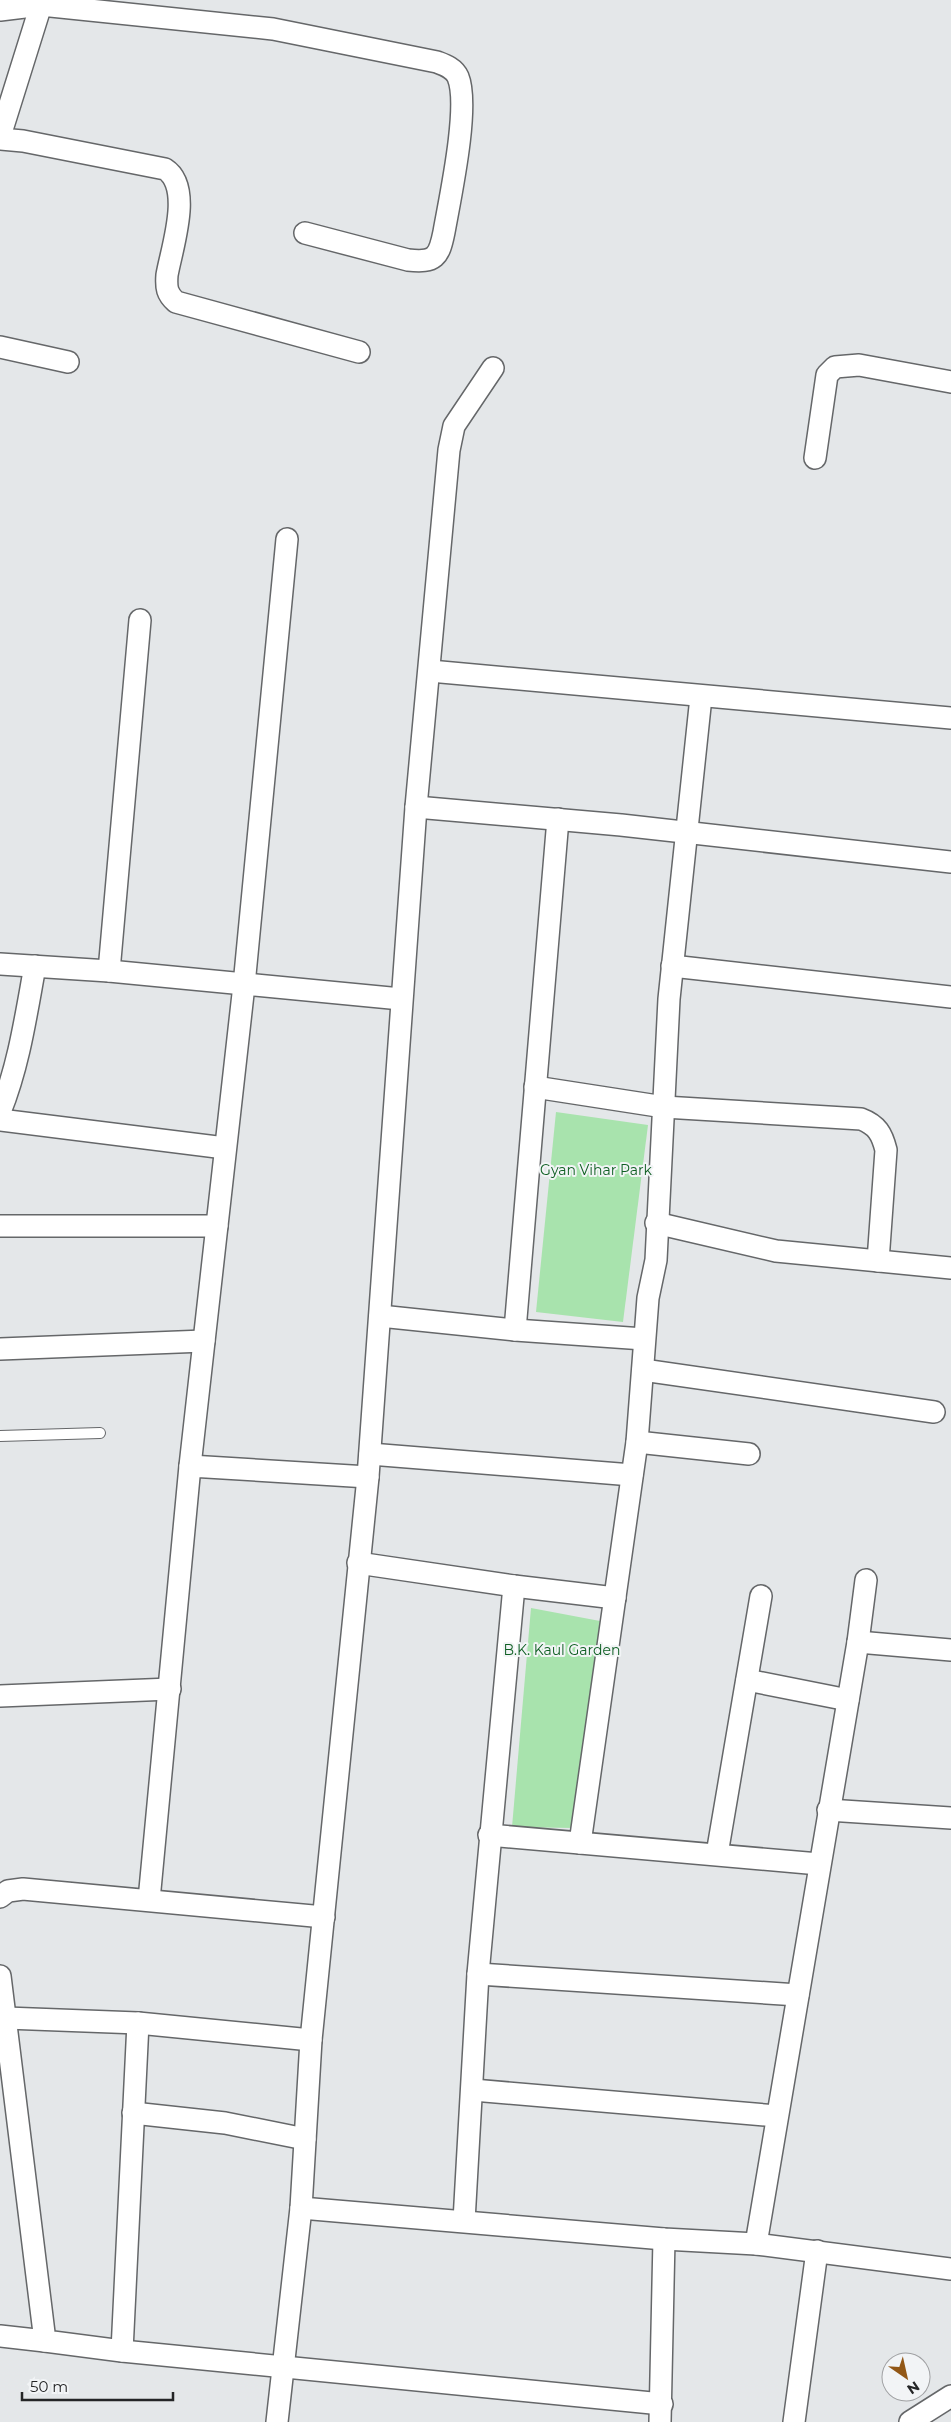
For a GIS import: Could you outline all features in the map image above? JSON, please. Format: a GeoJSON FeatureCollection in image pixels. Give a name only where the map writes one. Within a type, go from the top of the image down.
{"type":"FeatureCollection","features":[{"type":"Feature","properties":{"kind":"street"},"geometry":{"type":"LineString","coordinates":[[0,10],[41,6],[273,29],[437,62],[450,67],[458,75],[461,89],[460,128],[444,232],[441,247],[435,258],[425,262],[408,260],[305,233]]}},
{"type":"Feature","properties":{"kind":"street"},"geometry":{"type":"LineString","coordinates":[[41,6],[0,137],[165,169],[173,174],[179,188],[180,203],[167,275],[166,285],[169,296],[176,302],[359,352]]}},
{"type":"Feature","properties":{"kind":"street"},"geometry":{"type":"LineString","coordinates":[[0,346],[68,362]]}},
{"type":"Feature","properties":{"kind":"street"},"geometry":{"type":"LineString","coordinates":[[815,458],[827,375],[835,368],[859,365],[951,382]]}},
{"type":"Feature","properties":{"kind":"street"},"geometry":{"type":"LineString","coordinates":[[277,2422],[301,2208],[312,2040],[370,1454],[416,808],[450,450],[454,426],[493,368]]}},
{"type":"Feature","properties":{"kind":"street"},"geometry":{"type":"LineString","coordinates":[[149,1900],[190,1466],[244,985],[287,539]]}},
{"type":"Feature","properties":{"kind":"street"},"geometry":{"type":"LineString","coordinates":[[109,971],[140,620]]}},
{"type":"Feature","properties":{"kind":"street"},"geometry":{"type":"LineString","coordinates":[[430,671],[701,697],[951,718]]}},
{"type":"Feature","properties":{"kind":"street"},"geometry":{"type":"LineString","coordinates":[[580,1844],[637,1442],[648,1298],[656,1260],[656,1223],[672,966],[701,697]]}},
{"type":"Feature","properties":{"kind":"street"},"geometry":{"type":"LineString","coordinates":[[416,808],[558,819],[951,862]]}},
{"type":"Feature","properties":{"kind":"street"},"geometry":{"type":"LineString","coordinates":[[515,1330],[558,819]]}},
{"type":"Feature","properties":{"kind":"street"},"geometry":{"type":"LineString","coordinates":[[0,964],[109,971],[401,999]]}},
{"type":"Feature","properties":{"kind":"street"},"geometry":{"type":"LineString","coordinates":[[0,1112],[10,1087],[20,1048],[35,966]]}},
{"type":"Feature","properties":{"kind":"street"},"geometry":{"type":"LineString","coordinates":[[672,966],[951,997]]}},
{"type":"Feature","properties":{"kind":"street"},"geometry":{"type":"LineString","coordinates":[[535,1087],[664,1107],[861,1119],[874,1124],[882,1136],[886,1150],[878,1261]]}},
{"type":"Feature","properties":{"kind":"street"},"geometry":{"type":"LineString","coordinates":[[0,1120],[226,1148]]}},
{"type":"Feature","properties":{"kind":"street"},"geometry":{"type":"LineString","coordinates":[[656,1223],[776,1250],[951,1268]]}},
{"type":"Feature","properties":{"kind":"street"},"geometry":{"type":"LineString","coordinates":[[0,1226],[217,1226]]}},
{"type":"Feature","properties":{"kind":"street"},"geometry":{"type":"LineString","coordinates":[[380,1316],[515,1330],[644,1339]]}},
{"type":"Feature","properties":{"kind":"street"},"geometry":{"type":"LineString","coordinates":[[0,1349],[204,1341]]}},
{"type":"Feature","properties":{"kind":"street"},"geometry":{"type":"LineString","coordinates":[[644,1370],[934,1412]]}},
{"type":"Feature","properties":{"kind":"street"},"geometry":{"type":"LineString","coordinates":[[637,1442],[749,1454]]}},
{"type":"Feature","properties":{"kind":"street"},"geometry":{"type":"LineString","coordinates":[[370,1454],[632,1475]]}},
{"type":"Feature","properties":{"kind":"street"},"geometry":{"type":"LineString","coordinates":[[190,1466],[368,1476]]}},
{"type":"Feature","properties":{"kind":"street"},"geometry":{"type":"LineString","coordinates":[[358,1563],[514,1586],[616,1598]]}},
{"type":"Feature","properties":{"kind":"street"},"geometry":{"type":"LineString","coordinates":[[756,2244],[828,1810],[858,1642],[866,1580]]}},
{"type":"Feature","properties":{"kind":"street"},"geometry":{"type":"LineString","coordinates":[[464,2220],[473,2090],[478,1974],[514,1586]]}},
{"type":"Feature","properties":{"kind":"street"},"geometry":{"type":"LineString","coordinates":[[717,1854],[761,1596]]}},
{"type":"Feature","properties":{"kind":"street"},"geometry":{"type":"LineString","coordinates":[[858,1642],[951,1650]]}},
{"type":"Feature","properties":{"kind":"street"},"geometry":{"type":"LineString","coordinates":[[747,1680],[848,1700]]}},
{"type":"Feature","properties":{"kind":"street"},"geometry":{"type":"LineString","coordinates":[[0,1696],[170,1689]]}},
{"type":"Feature","properties":{"kind":"street"},"geometry":{"type":"LineString","coordinates":[[828,1810],[951,1818]]}},
{"type":"Feature","properties":{"kind":"street"},"geometry":{"type":"LineString","coordinates":[[490,1835],[819,1864]]}},
{"type":"Feature","properties":{"kind":"street"},"geometry":{"type":"LineString","coordinates":[[2,1891],[23,1889],[324,1917]]}},
{"type":"Feature","properties":{"kind":"street"},"geometry":{"type":"LineString","coordinates":[[478,1974],[798,1995]]}},
{"type":"Feature","properties":{"kind":"street"},"geometry":{"type":"LineString","coordinates":[[0,1976],[45,2341]]}},
{"type":"Feature","properties":{"kind":"street"},"geometry":{"type":"LineString","coordinates":[[6,2018],[138,2023],[312,2040]]}},
{"type":"Feature","properties":{"kind":"street"},"geometry":{"type":"LineString","coordinates":[[122,2351],[138,2023]]}},
{"type":"Feature","properties":{"kind":"street"},"geometry":{"type":"LineString","coordinates":[[473,2090],[778,2116]]}},
{"type":"Feature","properties":{"kind":"street"},"geometry":{"type":"LineString","coordinates":[[133,2113],[225,2123],[305,2139]]}},
{"type":"Feature","properties":{"kind":"street"},"geometry":{"type":"LineString","coordinates":[[301,2208],[464,2220],[664,2239],[756,2244],[951,2269]]}},
{"type":"Feature","properties":{"kind":"street"},"geometry":{"type":"LineString","coordinates":[[0,2336],[122,2351],[283,2366],[661,2413],[664,2239]]}},
{"type":"Feature","properties":{"kind":"street"},"geometry":{"type":"LineString","coordinates":[[794,2422],[817,2251]]}},
{"type":"Feature","properties":{"kind":"street"},"geometry":{"type":"LineString","coordinates":[[910,2422],[951,2396]]}},
{"type":"Feature","properties":{"kind":"lane"},"geometry":{"type":"LineString","coordinates":[[0,1436],[100,1433]]}},
{"type":"Feature","properties":{"kind":"green space","name":"Gyan Vihar Park"},"geometry":{"type":"Polygon","coordinates":[[[556,1112],[648,1125],[623,1322],[536,1312],[556,1112]]]}},
{"type":"Feature","properties":{"kind":"green space","name":"B.K. Kaul Garden"},"geometry":{"type":"Polygon","coordinates":[[[531,1608],[600,1621],[573,1828],[512,1827],[531,1608]]]}}]}
